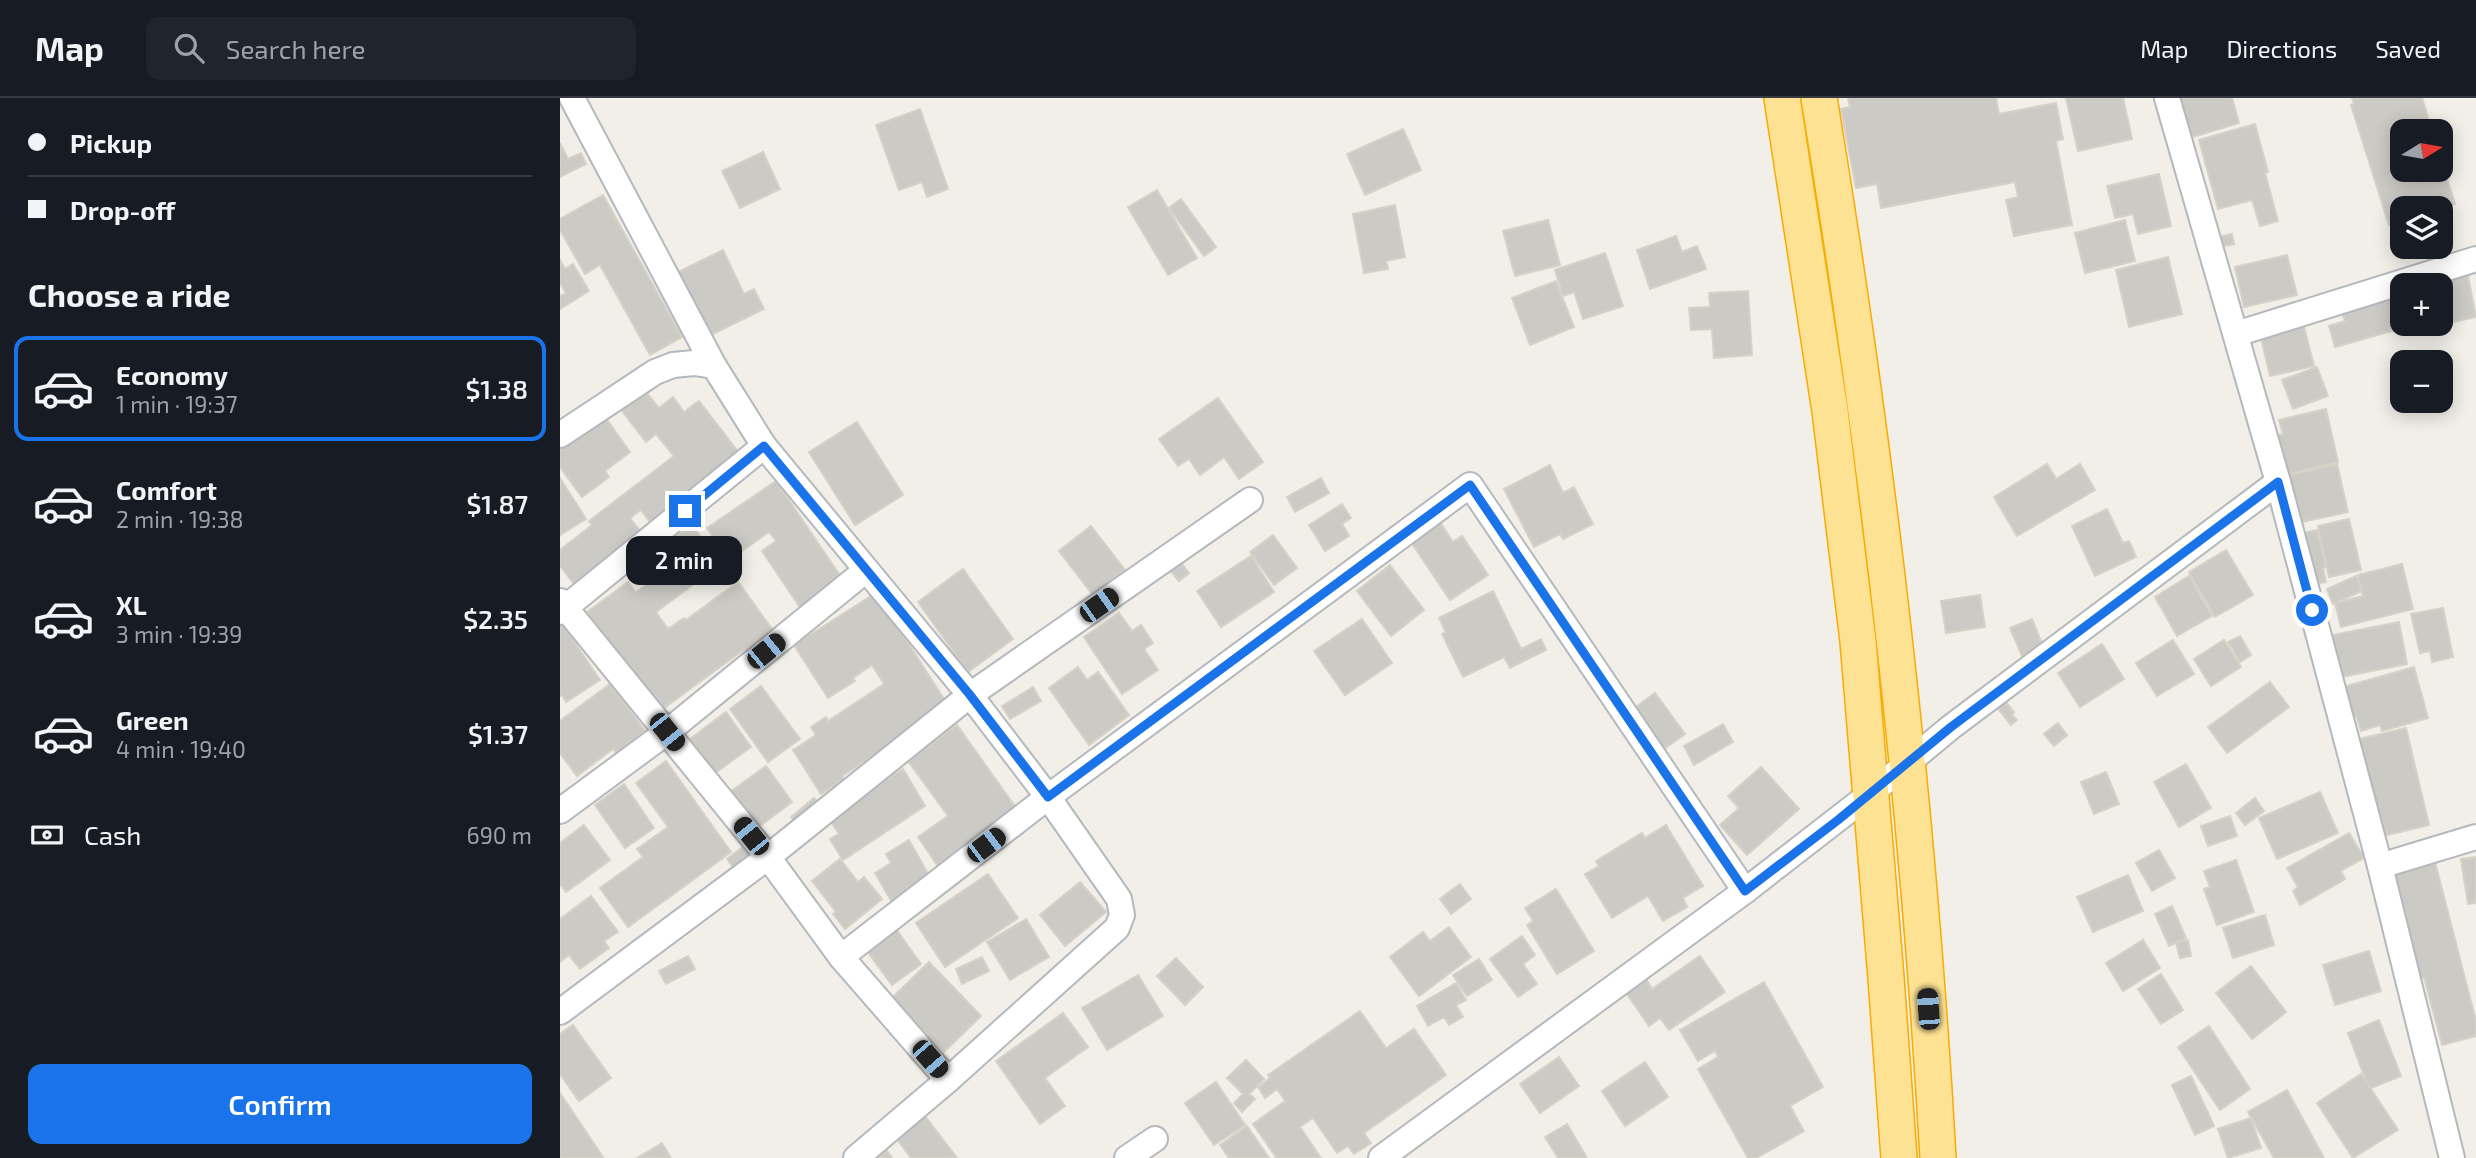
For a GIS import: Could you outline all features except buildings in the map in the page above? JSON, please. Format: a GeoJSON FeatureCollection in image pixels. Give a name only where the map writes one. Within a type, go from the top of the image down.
{"type":"FeatureCollection","features":[{"type":"Feature","properties":{"kind":"highway"},"geometry":{"type":"LineString","coordinates":[[1782,98],[1832,425],[1858,641],[1899,1158]]}},
{"type":"Feature","properties":{"kind":"highway"},"geometry":{"type":"LineString","coordinates":[[1819,98],[1840,225],[1872,457],[1908,762],[1938,1158]]}},
{"type":"Feature","properties":{"kind":"street"},"geometry":{"type":"LineString","coordinates":[[572,98],[714,366],[764,446],[970,695],[1048,797],[1119,899],[1122,915],[1117,928],[948,1080],[856,1158]]}},
{"type":"Feature","properties":{"kind":"street"},"geometry":{"type":"LineString","coordinates":[[2167,98],[2278,482],[2380,866],[2452,1158]]}},
{"type":"Feature","properties":{"kind":"street"},"geometry":{"type":"LineString","coordinates":[[2236,334],[2476,259]]}},
{"type":"Feature","properties":{"kind":"street"},"geometry":{"type":"LineString","coordinates":[[560,435],[655,372],[673,365],[694,363],[714,366]]}},
{"type":"Feature","properties":{"kind":"street"},"geometry":{"type":"LineString","coordinates":[[764,446],[562,607],[768,857],[841,957],[948,1080]]}},
{"type":"Feature","properties":{"kind":"street"},"geometry":{"type":"LineString","coordinates":[[1381,1158],[1745,891],[1908,762],[2278,482]]}},
{"type":"Feature","properties":{"kind":"street"},"geometry":{"type":"LineString","coordinates":[[841,957],[1048,797],[1470,485],[1745,891]]}},
{"type":"Feature","properties":{"kind":"street"},"geometry":{"type":"LineString","coordinates":[[560,1012],[768,857],[970,695],[1250,500]]}},
{"type":"Feature","properties":{"kind":"street"},"geometry":{"type":"LineString","coordinates":[[560,811],[667,732],[865,571]]}},
{"type":"Feature","properties":{"kind":"street"},"geometry":{"type":"LineString","coordinates":[[2380,866],[2476,837]]}},
{"type":"Feature","properties":{"kind":"street"},"geometry":{"type":"LineString","coordinates":[[1127,1158],[1155,1139]]}},
{"type":"Feature","properties":{"kind":"route"},"geometry":{"type":"LineString","coordinates":[[685,511],[764,446],[970,695],[1048,797],[1470,485],[1745,891],[1838,820],[1951,727],[2278,482],[2312,610]]}}]}
